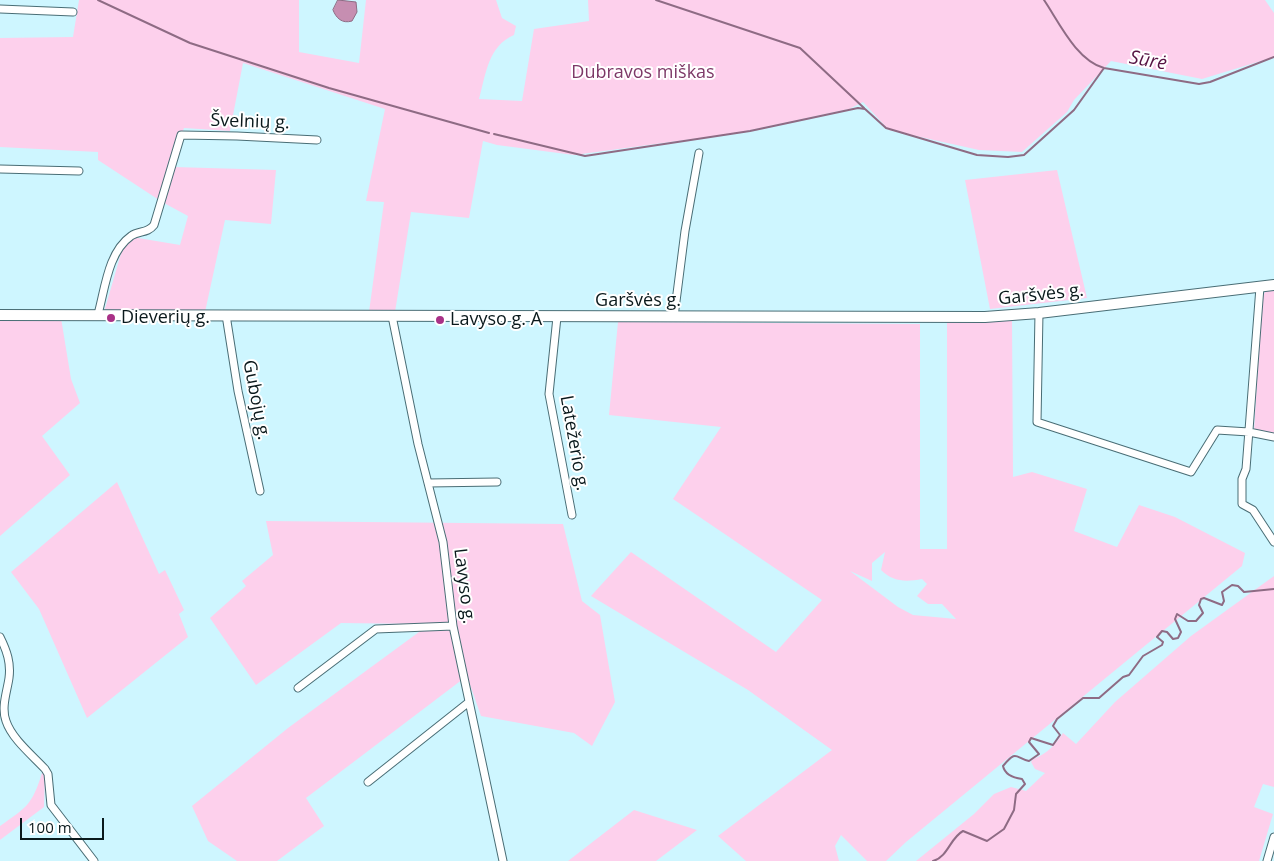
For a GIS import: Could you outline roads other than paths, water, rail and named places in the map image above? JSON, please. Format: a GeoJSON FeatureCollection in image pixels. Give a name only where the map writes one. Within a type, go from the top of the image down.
{"type":"FeatureCollection","features":[{"type":"Feature","properties":{"kind":"main road","name":"Garšvės g."},"geometry":{"type":"LineString","coordinates":[[0,315],[985,317],[1039,313],[1274,285]]}},
{"type":"Feature","properties":{"kind":"street"},"geometry":{"type":"LineString","coordinates":[[0,9],[73,12]]}},
{"type":"Feature","properties":{"kind":"street","name":"Švelnių g."},"geometry":{"type":"LineString","coordinates":[[98,314],[117,248],[132,235],[147,232],[154,225],[181,136],[237,136],[317,140]]}},
{"type":"Feature","properties":{"kind":"street"},"geometry":{"type":"LineString","coordinates":[[674,317],[698,153]]}},
{"type":"Feature","properties":{"kind":"street"},"geometry":{"type":"LineString","coordinates":[[0,169],[78,170]]}},
{"type":"Feature","properties":{"kind":"street"},"geometry":{"type":"LineString","coordinates":[[1260,287],[1250,432],[1246,469],[1242,479],[1242,504],[1253,510],[1274,542]]}},
{"type":"Feature","properties":{"kind":"street"},"geometry":{"type":"LineString","coordinates":[[1039,313],[1038,422],[1191,472],[1217,430],[1250,432],[1274,437]]}},
{"type":"Feature","properties":{"kind":"street","name":"Gubojų g."},"geometry":{"type":"LineString","coordinates":[[226,315],[238,391],[260,491]]}},
{"type":"Feature","properties":{"kind":"street","name":"Lavyso g."},"geometry":{"type":"LineString","coordinates":[[392,316],[428,483],[443,542],[453,626],[503,861]]}},
{"type":"Feature","properties":{"kind":"street","name":"Latežerio g."},"geometry":{"type":"LineString","coordinates":[[557,317],[549,394],[572,515]]}},
{"type":"Feature","properties":{"kind":"street"},"geometry":{"type":"LineString","coordinates":[[428,483],[497,482]]}},
{"type":"Feature","properties":{"kind":"street"},"geometry":{"type":"LineString","coordinates":[[298,688],[376,629],[453,626]]}},
{"type":"Feature","properties":{"kind":"street"},"geometry":{"type":"LineString","coordinates":[[0,637],[6,650],[9,667],[5,700],[6,722],[17,738],[45,769],[48,774],[51,806],[94,861]]}},
{"type":"Feature","properties":{"kind":"street"},"geometry":{"type":"LineString","coordinates":[[368,782],[469,702]]}},
{"type":"Feature","properties":{"kind":"street"},"geometry":{"type":"LineString","coordinates":[[1267,861],[1274,837]]}},
{"type":"Feature","properties":{"kind":"waterway"},"geometry":{"type":"LineString","coordinates":[[98,0],[190,43],[329,88],[489,133]]}},
{"type":"Feature","properties":{"kind":"waterway"},"geometry":{"type":"LineString","coordinates":[[656,0],[800,48],[864,108]]}},
{"type":"Feature","properties":{"kind":"waterway","name":"Sūrė"},"geometry":{"type":"LineString","coordinates":[[1044,0],[1077,49],[1094,64],[1104,68],[1199,84],[1210,82],[1274,57]]}},
{"type":"Feature","properties":{"kind":"waterway"},"geometry":{"type":"LineString","coordinates":[[494,134],[585,156],[750,131],[858,108],[865,109],[886,128],[977,155],[1008,157],[1024,155],[1074,110],[1104,68]]}},
{"type":"Feature","properties":{"kind":"waterway"},"geometry":{"type":"LineString","coordinates":[[933,861],[942,856],[955,838],[963,831],[987,841],[1004,829],[1014,810],[1016,794],[1025,784],[1022,779],[1008,774],[1003,766],[1014,756],[1029,761],[1039,754],[1029,742],[1031,738],[1053,745],[1060,735],[1053,726],[1057,719],[1083,698],[1099,698],[1123,677],[1129,675],[1143,656],[1162,645],[1163,642],[1157,637],[1162,631],[1167,632],[1173,639],[1178,638],[1181,632],[1175,619],[1177,614],[1188,621],[1196,621],[1203,613],[1199,605],[1201,599],[1204,598],[1222,605],[1224,601],[1222,592],[1232,585],[1238,586],[1244,592],[1274,589]]}},
{"type":"Feature","properties":{"kind":"place","name":"Dieverių g."},"geometry":{"type":"Point","coordinates":[111,318]}},
{"type":"Feature","properties":{"kind":"place","name":"Lavyso g. A"},"geometry":{"type":"Point","coordinates":[440,320]}},
{"type":"Feature","properties":{"kind":"park label","name":"Dubravos miškas"},"geometry":{"type":"Point","coordinates":[643,73]}}]}
